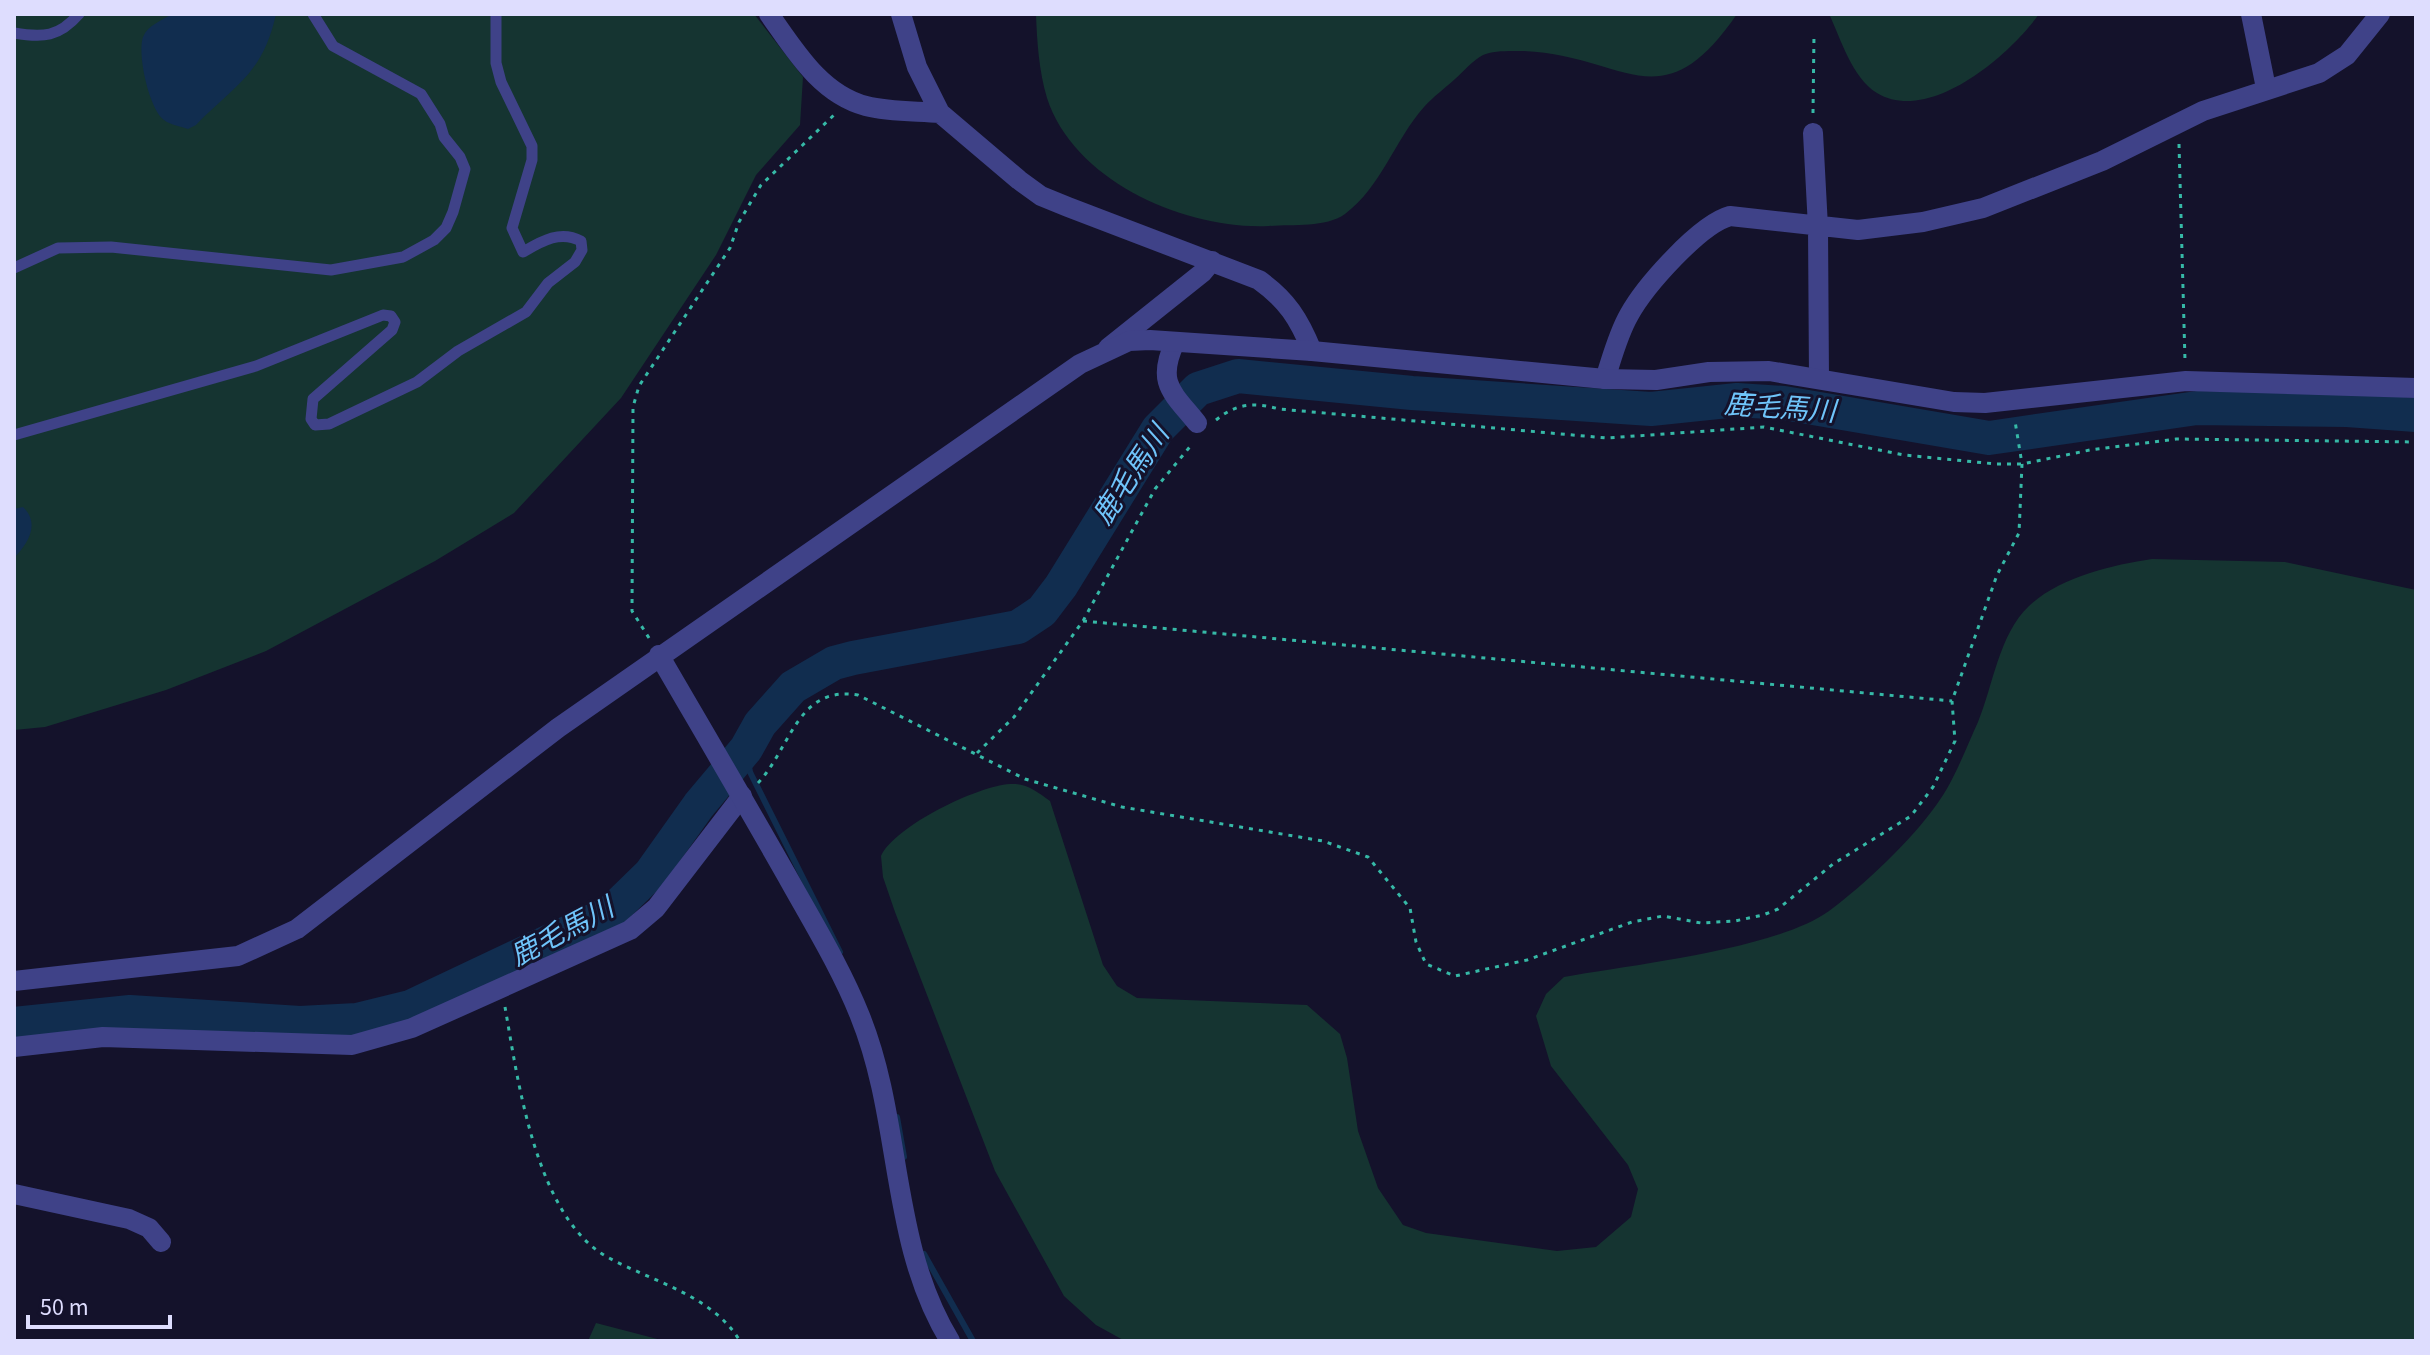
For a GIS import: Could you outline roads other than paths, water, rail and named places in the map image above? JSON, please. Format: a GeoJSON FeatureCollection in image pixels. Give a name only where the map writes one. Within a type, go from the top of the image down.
{"type":"FeatureCollection","features":[{"type":"Feature","properties":{"kind":"street"},"geometry":{"type":"LineString","coordinates":[[769,14],[809,70],[847,99],[867,106],[940,113]]}},
{"type":"Feature","properties":{"kind":"street"},"geometry":{"type":"LineString","coordinates":[[901,14],[917,67],[940,113],[1041,196],[1259,280],[1284,298],[1299,318],[1312,351]]}},
{"type":"Feature","properties":{"kind":"street"},"geometry":{"type":"LineString","coordinates":[[2251,14],[2266,88]]}},
{"type":"Feature","properties":{"kind":"street"},"geometry":{"type":"LineString","coordinates":[[1605,379],[1628,315],[1652,285],[1715,220],[1730,216],[1858,230],[1923,222],[1983,208],[2102,161],[2178,123],[2329,67],[2347,55],[2380,14]]}},
{"type":"Feature","properties":{"kind":"street"},"geometry":{"type":"LineString","coordinates":[[1813,133],[1818,227],[1819,379]]}},
{"type":"Feature","properties":{"kind":"street"},"geometry":{"type":"LineString","coordinates":[[1105,350],[1202,273],[1212,261]]}},
{"type":"Feature","properties":{"kind":"street"},"geometry":{"type":"LineString","coordinates":[[14,981],[189,963],[238,956],[267,945],[309,920],[558,728],[659,655],[1080,364],[1129,341],[1312,351],[1605,379],[1656,380],[1709,372],[1769,371],[1954,402],[1985,403],[2186,381],[2416,388]]}},
{"type":"Feature","properties":{"kind":"street"},"geometry":{"type":"LineString","coordinates":[[1175,342],[1166,360],[1164,377],[1169,389],[1201,426]]}},
{"type":"Feature","properties":{"kind":"street"},"geometry":{"type":"LineString","coordinates":[[659,655],[717,754],[744,790],[861,1016],[885,1102],[908,1240],[935,1316],[950,1341]]}},
{"type":"Feature","properties":{"kind":"street"},"geometry":{"type":"LineString","coordinates":[[14,1047],[103,1037],[352,1045],[412,1028],[630,930],[656,908],[744,790]]}},
{"type":"Feature","properties":{"kind":"street"},"geometry":{"type":"LineString","coordinates":[[14,1194],[129,1219],[149,1228],[161,1242]]}},
{"type":"Feature","properties":{"kind":"lane"},"geometry":{"type":"LineString","coordinates":[[14,33],[52,35],[67,28],[79,14]]}},
{"type":"Feature","properties":{"kind":"lane"},"geometry":{"type":"LineString","coordinates":[[14,268],[58,248],[111,247],[331,270],[403,257],[434,240],[446,228],[453,212],[465,169],[460,157],[444,137],[440,124],[421,94],[333,46],[313,14]]}},
{"type":"Feature","properties":{"kind":"lane"},"geometry":{"type":"LineString","coordinates":[[14,435],[256,366],[383,315],[391,316],[395,322],[392,330],[328,382],[313,399],[311,419],[315,425],[329,424],[417,382],[458,351],[526,312],[548,283],[575,262],[582,250],[581,241],[570,235],[548,238],[523,252],[512,228],[532,160],[532,146],[501,82],[496,63],[496,14]]}},
{"type":"Feature","properties":{"kind":"water"},"geometry":{"type":"Polygon","coordinates":[[[172,14],[276,14],[264,51],[246,77],[188,129],[169,123],[159,114],[149,93],[143,68],[145,33],[172,14]]]}},
{"type":"Feature","properties":{"kind":"water"},"geometry":{"type":"Polygon","coordinates":[[[23,507],[32,526],[24,546],[14,558],[14,509],[23,507]]]}},
{"type":"Feature","properties":{"kind":"waterway","name":"鹿毛馬川"},"geometry":{"type":"LineString","coordinates":[[14,1024],[130,1012],[300,1023],[357,1020],[410,1007],[611,912],[650,874],[699,805],[746,749],[760,724],[793,687],[834,663],[1018,627],[1042,611],[1061,586],[1158,429],[1198,389],[1238,376],[1412,393],[1651,409],[1737,400],[1784,403],[1989,438],[2197,408],[2347,410],[2416,415]]}},
{"type":"Feature","properties":{"kind":"waterway"},"geometry":{"type":"LineString","coordinates":[[746,749],[750,772],[840,952]]}},
{"type":"Feature","properties":{"kind":"waterway"},"geometry":{"type":"LineString","coordinates":[[897,1117],[904,1157]]}},
{"type":"Feature","properties":{"kind":"waterway"},"geometry":{"type":"LineString","coordinates":[[924,1254],[973,1341]]}}]}
